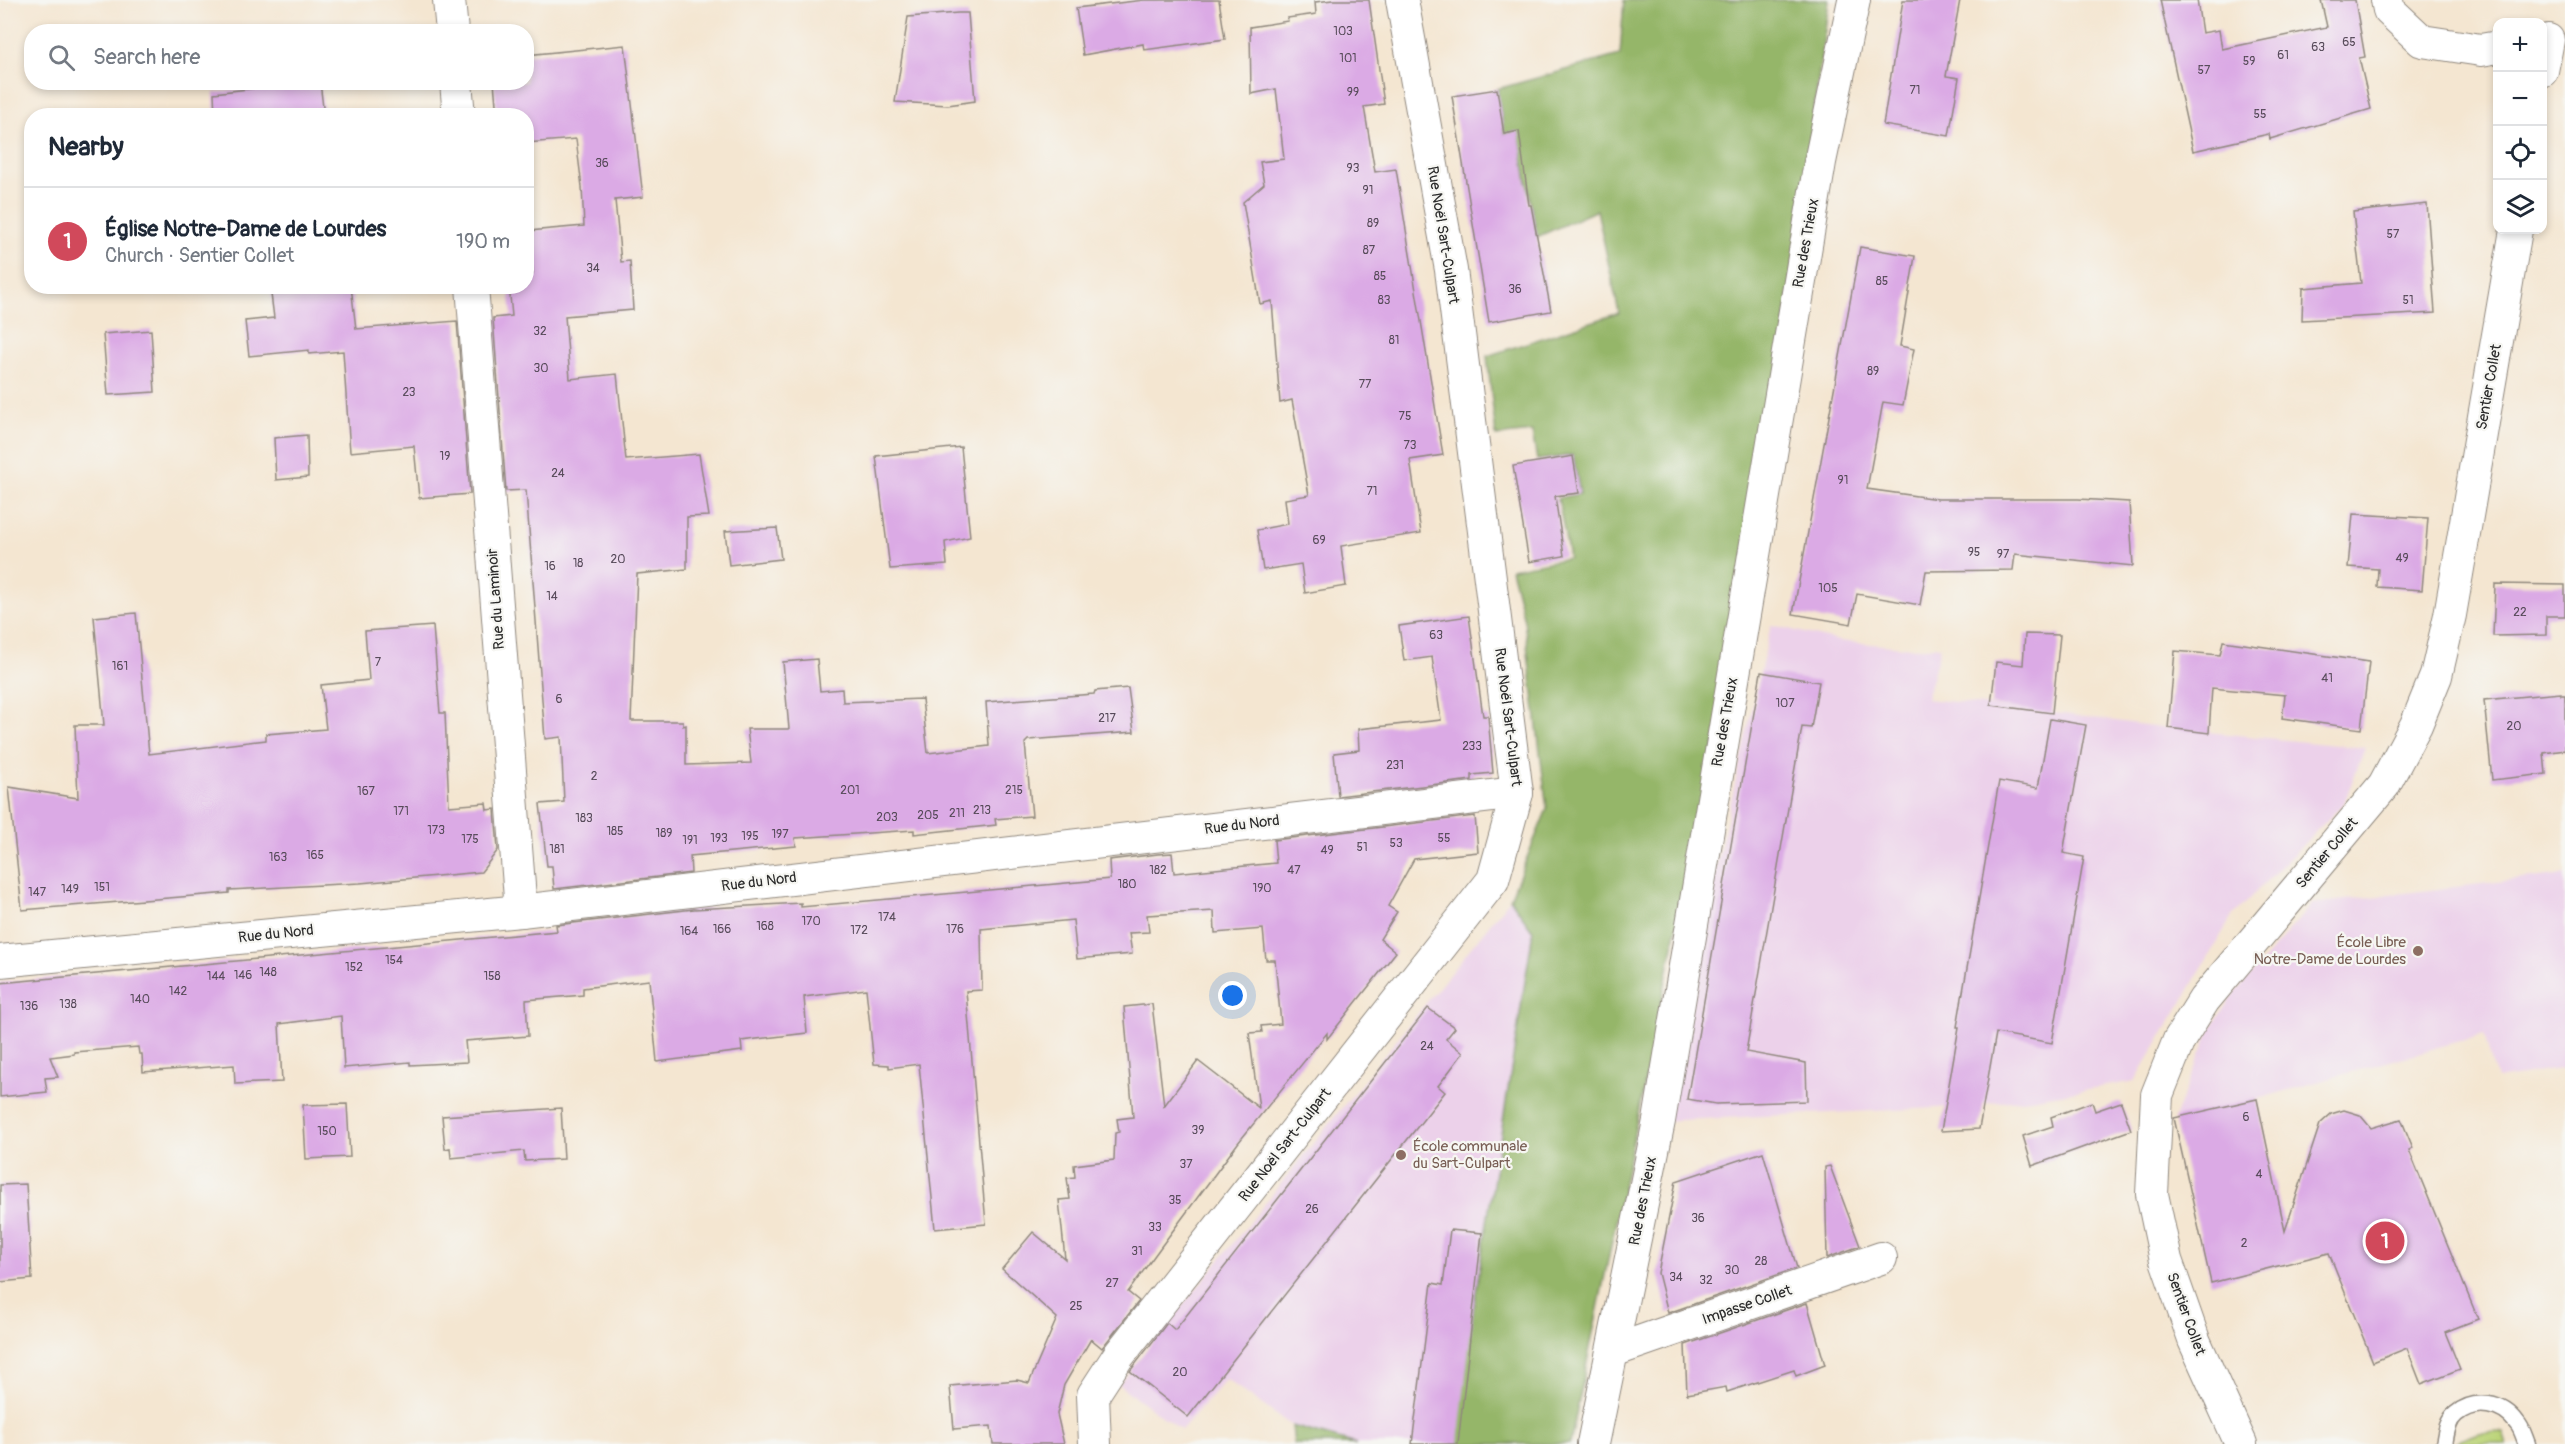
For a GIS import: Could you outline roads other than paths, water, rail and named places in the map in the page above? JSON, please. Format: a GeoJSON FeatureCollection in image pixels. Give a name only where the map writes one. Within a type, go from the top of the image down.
{"type":"FeatureCollection","features":[{"type":"Feature","properties":{"kind":"street"},"geometry":{"type":"LineString","coordinates":[[450,0],[452,24]]}},
{"type":"Feature","properties":{"kind":"street","name":"Rue Noël Sart-Culpart"},"geometry":{"type":"LineString","coordinates":[[1095,1444],[1093,1395],[1098,1387],[1126,1346],[1493,880],[1518,793],[1451,270],[1402,0]]}},
{"type":"Feature","properties":{"kind":"street","name":"Rue des Trieux"},"geometry":{"type":"LineString","coordinates":[[1593,1444],[1659,1121],[1820,162],[1854,0]]}},
{"type":"Feature","properties":{"kind":"street"},"geometry":{"type":"LineString","coordinates":[[2387,0],[2390,10],[2422,41],[2481,50],[2493,49]]}},
{"type":"Feature","properties":{"kind":"street"},"geometry":{"type":"LineString","coordinates":[[2547,54],[2552,37]]}},
{"type":"Feature","properties":{"kind":"street"},"geometry":{"type":"LineString","coordinates":[[457,90],[458,108]]}},
{"type":"Feature","properties":{"kind":"street","name":"Sentier Collet"},"geometry":{"type":"LineString","coordinates":[[2241,1444],[2194,1340],[2166,1260],[2152,1194],[2157,1095],[2180,1040],[2204,1000],[2384,784],[2416,725],[2436,676],[2450,615],[2515,234]]}},
{"type":"Feature","properties":{"kind":"street","name":"Rue du Laminoir"},"geometry":{"type":"LineString","coordinates":[[473,294],[521,911]]}},
{"type":"Feature","properties":{"kind":"street","name":"Rue du Nord"},"geometry":{"type":"LineString","coordinates":[[0,961],[521,911],[1518,793]]}},
{"type":"Feature","properties":{"kind":"street","name":"Impasse Collet"},"geometry":{"type":"LineString","coordinates":[[1613,1352],[1881,1258]]}},
{"type":"Feature","properties":{"kind":"lane"},"geometry":{"type":"LineString","coordinates":[[2444,1444],[2446,1430],[2455,1414],[2481,1403],[2501,1408],[2518,1423],[2527,1444]]}},
{"type":"Feature","properties":{"kind":"place","name":"École Libre Notre-Dame de Lourdes"},"geometry":{"type":"Point","coordinates":[2418,951]}},
{"type":"Feature","properties":{"kind":"place","name":"École communale du Sart-Culpart"},"geometry":{"type":"Point","coordinates":[1401,1155]}},
{"type":"Feature","properties":{"kind":"place","name":"Église Notre-Dame de Lourdes"},"geometry":{"type":"Point","coordinates":[2385,1241]}}]}
